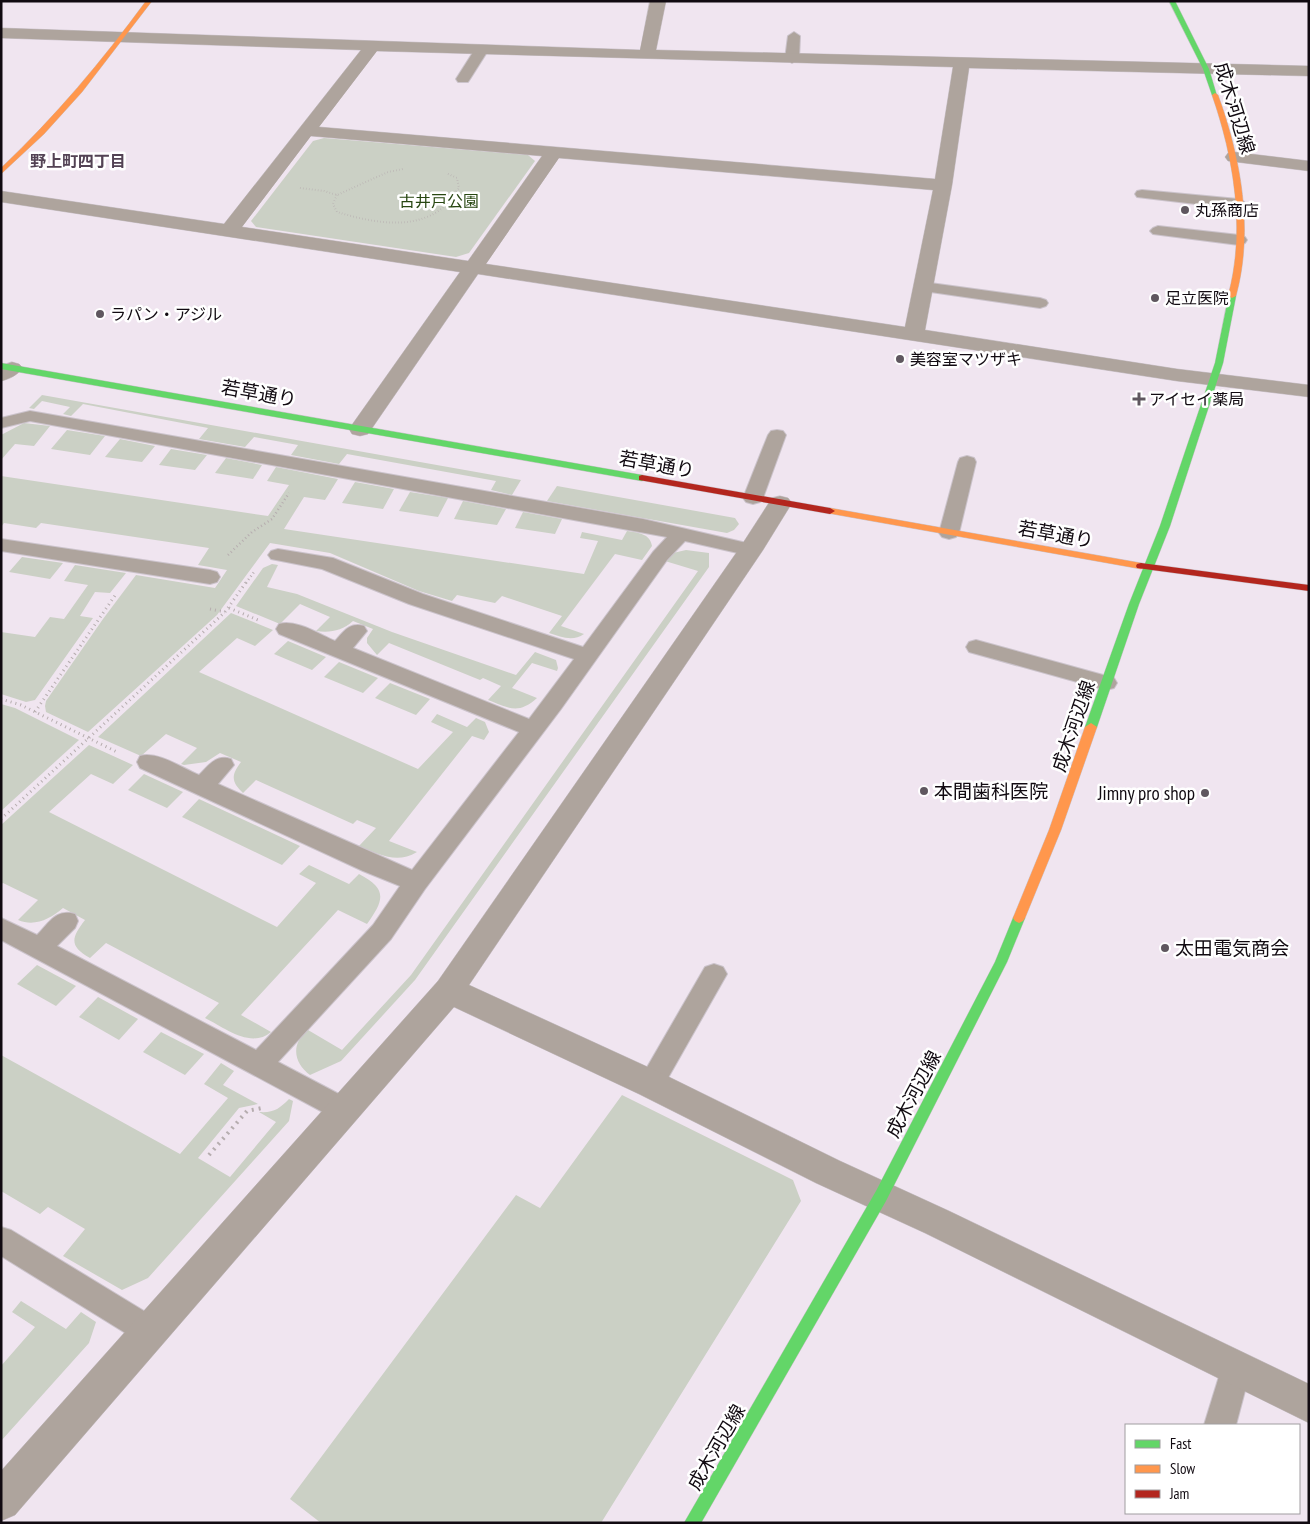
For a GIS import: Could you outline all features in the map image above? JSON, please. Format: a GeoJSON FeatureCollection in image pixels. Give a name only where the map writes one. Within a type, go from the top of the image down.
{"type":"FeatureCollection","features":[{"type":"Feature","properties":{"kind":"main road"},"geometry":{"type":"LineString","coordinates":[[1,172],[21,155],[82,90],[149,1]]}},
{"type":"Feature","properties":{"kind":"main road","name":"成木河辺線"},"geometry":{"type":"LineString","coordinates":[[692,1523],[881,1196],[1000,962],[1055,830],[1106,683],[1165,526],[1214,379],[1219,363],[1238,263],[1238,204],[1234,157],[1220,107],[1206,69],[1172,1]]}},
{"type":"Feature","properties":{"kind":"main road","name":"若草通り"},"geometry":{"type":"LineString","coordinates":[[5,370],[360,429],[1148,567],[1309,588]]}},
{"type":"Feature","properties":{"kind":"street"},"geometry":{"type":"LineString","coordinates":[[647,55],[658,1]]}},
{"type":"Feature","properties":{"kind":"street"},"geometry":{"type":"LineString","coordinates":[[1,33],[647,55],[1309,71]]}},
{"type":"Feature","properties":{"kind":"street"},"geometry":{"type":"LineString","coordinates":[[229,231],[373,45]]}},
{"type":"Feature","properties":{"kind":"street"},"geometry":{"type":"LineString","coordinates":[[914,335],[942,185],[962,63]]}},
{"type":"Feature","properties":{"kind":"street"},"geometry":{"type":"LineString","coordinates":[[308,130],[942,185]]}},
{"type":"Feature","properties":{"kind":"street"},"geometry":{"type":"LineString","coordinates":[[360,429],[555,151]]}},
{"type":"Feature","properties":{"kind":"street"},"geometry":{"type":"LineString","coordinates":[[1234,157],[1309,166]]}},
{"type":"Feature","properties":{"kind":"street"},"geometry":{"type":"LineString","coordinates":[[1,196],[914,335],[1309,391]]}},
{"type":"Feature","properties":{"kind":"street"},"geometry":{"type":"LineString","coordinates":[[1,1501],[450,990],[750,550],[766,501]]}},
{"type":"Feature","properties":{"kind":"street"},"geometry":{"type":"LineString","coordinates":[[450,990],[938,1222],[1309,1404]]}},
{"type":"Feature","properties":{"kind":"lane"},"geometry":{"type":"LineString","coordinates":[[792,59],[794,36]]}},
{"type":"Feature","properties":{"kind":"lane"},"geometry":{"type":"LineString","coordinates":[[463,79],[482,49]]}},
{"type":"Feature","properties":{"kind":"lane"},"geometry":{"type":"LineString","coordinates":[[1142,194],[1238,204]]}},
{"type":"Feature","properties":{"kind":"lane"},"geometry":{"type":"LineString","coordinates":[[1158,231],[1239,240]]}},
{"type":"Feature","properties":{"kind":"lane"},"geometry":{"type":"LineString","coordinates":[[924,287],[1040,303]]}},
{"type":"Feature","properties":{"kind":"lane"},"geometry":{"type":"LineString","coordinates":[[1,424],[30,416],[643,525],[750,550]]}},
{"type":"Feature","properties":{"kind":"lane"},"geometry":{"type":"LineString","coordinates":[[766,501],[778,435]]}},
{"type":"Feature","properties":{"kind":"lane"},"geometry":{"type":"LineString","coordinates":[[949,533],[967,462]]}},
{"type":"Feature","properties":{"kind":"lane"},"geometry":{"type":"LineString","coordinates":[[259,1065],[382,932],[416,882],[588,656],[660,556],[680,535]]}},
{"type":"Feature","properties":{"kind":"lane"},"geometry":{"type":"LineString","coordinates":[[1,545],[210,577]]}},
{"type":"Feature","properties":{"kind":"lane"},"geometry":{"type":"LineString","coordinates":[[278,555],[326,563],[416,599],[588,656]]}},
{"type":"Feature","properties":{"kind":"lane"},"geometry":{"type":"LineString","coordinates":[[286,629],[533,729]]}},
{"type":"Feature","properties":{"kind":"lane"},"geometry":{"type":"LineString","coordinates":[[338,650],[357,631]]}},
{"type":"Feature","properties":{"kind":"lane"},"geometry":{"type":"LineString","coordinates":[[976,646],[1106,683]]}},
{"type":"Feature","properties":{"kind":"lane"},"geometry":{"type":"LineString","coordinates":[[148,762],[416,882]]}},
{"type":"Feature","properties":{"kind":"lane"},"geometry":{"type":"LineString","coordinates":[[202,786],[223,765]]}},
{"type":"Feature","properties":{"kind":"lane"},"geometry":{"type":"LineString","coordinates":[[40,948],[66,921]]}},
{"type":"Feature","properties":{"kind":"lane"},"geometry":{"type":"LineString","coordinates":[[1,928],[344,1110]]}},
{"type":"Feature","properties":{"kind":"lane"},"geometry":{"type":"LineString","coordinates":[[651,1084],[714,974]]}},
{"type":"Feature","properties":{"kind":"lane"},"geometry":{"type":"LineString","coordinates":[[1,1240],[151,1332]]}},
{"type":"Feature","properties":{"kind":"lane"},"geometry":{"type":"LineString","coordinates":[[1220,1424],[1236,1368]]}},
{"type":"Feature","properties":{"kind":"path"},"geometry":{"type":"LineString","coordinates":[[265,186],[307,188],[337,195],[388,172],[411,168]]}},
{"type":"Feature","properties":{"kind":"path"},"geometry":{"type":"LineString","coordinates":[[337,195],[333,204],[337,212],[369,219],[413,222],[430,216],[447,204],[458,188],[457,178],[444,172]]}},
{"type":"Feature","properties":{"kind":"path"},"geometry":{"type":"LineString","coordinates":[[210,577],[220,563],[252,532],[272,519],[308,465]]}},
{"type":"Feature","properties":{"kind":"path"},"geometry":{"type":"LineString","coordinates":[[1,819],[226,612],[269,553],[278,555]]}},
{"type":"Feature","properties":{"kind":"path"},"geometry":{"type":"LineString","coordinates":[[35,712],[99,616],[137,565]]}},
{"type":"Feature","properties":{"kind":"path"},"geometry":{"type":"LineString","coordinates":[[220,610],[226,612]]}},
{"type":"Feature","properties":{"kind":"path"},"geometry":{"type":"LineString","coordinates":[[1,699],[35,712],[88,739],[138,761],[148,762]]}},
{"type":"Feature","properties":{"kind":"path"},"geometry":{"type":"LineString","coordinates":[[210,1155],[247,1111],[274,1104],[292,1082]]}},
{"type":"Feature","properties":{"kind":"green space","name":"古井戸公園"},"geometry":{"type":"Polygon","coordinates":[[[324,138],[528,155],[535,161],[469,253],[456,257],[256,227],[251,221],[313,141],[324,138]]]}},
{"type":"Feature","properties":{"kind":"green space"},"geometry":{"type":"Polygon","coordinates":[[[42,395],[521,480],[512,495],[491,490],[496,481],[347,454],[339,464],[291,455],[298,445],[254,437],[245,447],[199,439],[208,428],[83,404],[71,416],[63,414],[70,407],[42,401],[34,409],[29,408],[42,395]]]}},
{"type":"Feature","properties":{"kind":"green space"},"geometry":{"type":"Polygon","coordinates":[[[24,423],[50,426],[34,446],[15,444],[1,460],[1,435],[24,423]]]}},
{"type":"Feature","properties":{"kind":"green space"},"geometry":{"type":"Polygon","coordinates":[[[67,430],[105,436],[90,455],[51,449],[67,430]]]}},
{"type":"Feature","properties":{"kind":"green space"},"geometry":{"type":"Polygon","coordinates":[[[120,439],[155,446],[142,462],[105,457],[120,439]]]}},
{"type":"Feature","properties":{"kind":"green space"},"geometry":{"type":"Polygon","coordinates":[[[171,449],[207,455],[195,470],[159,465],[171,449]]]}},
{"type":"Feature","properties":{"kind":"green space"},"geometry":{"type":"Polygon","coordinates":[[[226,458],[262,465],[253,479],[215,473],[226,458]]]}},
{"type":"Feature","properties":{"kind":"green space"},"geometry":{"type":"Polygon","coordinates":[[[276,467],[338,479],[325,500],[304,497],[284,529],[584,574],[598,541],[580,538],[582,532],[622,540],[627,531],[635,532],[649,538],[652,546],[642,560],[615,554],[561,626],[584,634],[571,638],[549,633],[562,616],[502,596],[495,603],[457,595],[452,601],[419,591],[330,553],[270,543],[217,615],[88,732],[46,712],[46,701],[136,575],[215,588],[227,570],[198,565],[209,548],[41,523],[36,528],[4,523],[1,527],[1,476],[268,516],[289,485],[267,481],[276,467]]]}},
{"type":"Feature","properties":{"kind":"green space"},"geometry":{"type":"Polygon","coordinates":[[[355,482],[394,489],[383,509],[342,503],[355,482]]]}},
{"type":"Feature","properties":{"kind":"green space"},"geometry":{"type":"Polygon","coordinates":[[[557,486],[735,518],[739,524],[734,530],[727,533],[547,501],[557,486]]]}},
{"type":"Feature","properties":{"kind":"green space"},"geometry":{"type":"Polygon","coordinates":[[[410,492],[448,498],[438,517],[399,511],[410,492]]]}},
{"type":"Feature","properties":{"kind":"green space"},"geometry":{"type":"Polygon","coordinates":[[[463,501],[506,509],[497,525],[454,519],[463,501]]]}},
{"type":"Feature","properties":{"kind":"green space"},"geometry":{"type":"Polygon","coordinates":[[[523,512],[562,519],[555,534],[515,528],[523,512]]]}},
{"type":"Feature","properties":{"kind":"green space"},"geometry":{"type":"Polygon","coordinates":[[[686,550],[709,553],[709,567],[415,980],[341,1061],[310,1075],[300,1065],[296,1053],[298,1041],[302,1035],[308,1030],[342,1050],[411,975],[698,571],[665,561],[673,553],[686,550]]]}},
{"type":"Feature","properties":{"kind":"green space"},"geometry":{"type":"Polygon","coordinates":[[[22,557],[63,563],[50,579],[9,572],[22,557]]]}},
{"type":"Feature","properties":{"kind":"green space"},"geometry":{"type":"Polygon","coordinates":[[[272,564],[278,565],[267,587],[297,594],[392,632],[516,675],[535,652],[556,660],[557,671],[532,663],[512,688],[537,698],[524,707],[508,707],[488,700],[501,686],[483,678],[480,680],[389,643],[377,655],[367,643],[367,638],[373,629],[353,621],[345,627],[336,630],[316,631],[330,617],[300,604],[280,624],[236,606],[263,568],[272,564]]]}},
{"type":"Feature","properties":{"kind":"green space"},"geometry":{"type":"Polygon","coordinates":[[[75,565],[126,573],[110,593],[95,592],[80,616],[93,618],[35,700],[26,702],[1,694],[1,632],[35,637],[50,617],[64,619],[88,585],[64,581],[75,565]]]}},
{"type":"Feature","properties":{"kind":"green space"},"geometry":{"type":"Polygon","coordinates":[[[231,613],[273,630],[255,646],[237,638],[199,672],[418,769],[453,732],[431,722],[437,714],[467,727],[476,718],[485,722],[489,732],[484,740],[472,736],[389,841],[417,852],[410,856],[395,858],[381,855],[359,846],[376,828],[357,820],[353,824],[256,780],[243,793],[234,782],[235,771],[241,762],[220,753],[206,762],[184,765],[181,764],[197,748],[166,734],[141,756],[98,737],[231,613]]]}},
{"type":"Feature","properties":{"kind":"green space"},"geometry":{"type":"Polygon","coordinates":[[[288,641],[326,657],[312,670],[274,654],[288,641]]]}},
{"type":"Feature","properties":{"kind":"green space"},"geometry":{"type":"Polygon","coordinates":[[[339,662],[378,678],[363,693],[324,677],[339,662]]]}},
{"type":"Feature","properties":{"kind":"green space"},"geometry":{"type":"Polygon","coordinates":[[[390,683],[430,699],[416,715],[375,698],[390,683]]]}},
{"type":"Feature","properties":{"kind":"green space"},"geometry":{"type":"Polygon","coordinates":[[[1,704],[15,708],[79,740],[1,811],[1,704]]]}},
{"type":"Feature","properties":{"kind":"green space"},"geometry":{"type":"Polygon","coordinates":[[[89,745],[133,765],[113,784],[91,774],[49,812],[277,927],[316,883],[299,874],[309,865],[349,884],[359,874],[368,879],[379,890],[380,902],[367,924],[338,910],[241,1015],[271,1032],[263,1037],[247,1038],[205,1018],[219,1003],[106,943],[90,958],[83,954],[74,941],[77,931],[85,920],[63,908],[53,916],[42,921],[30,923],[18,920],[38,900],[3,883],[1,884],[1,825],[89,745]]]}},
{"type":"Feature","properties":{"kind":"green space"},"geometry":{"type":"Polygon","coordinates":[[[144,774],[183,792],[167,808],[128,790],[144,774]]]}},
{"type":"Feature","properties":{"kind":"green space"},"geometry":{"type":"Polygon","coordinates":[[[199,799],[300,846],[282,865],[182,817],[199,799]]]}},
{"type":"Feature","properties":{"kind":"green space"},"geometry":{"type":"Polygon","coordinates":[[[37,965],[76,986],[56,1006],[17,984],[37,965]]]}},
{"type":"Feature","properties":{"kind":"green space"},"geometry":{"type":"Polygon","coordinates":[[[98,997],[138,1019],[119,1040],[79,1017],[98,997]]]}},
{"type":"Feature","properties":{"kind":"green space"},"geometry":{"type":"Polygon","coordinates":[[[161,1032],[204,1054],[185,1075],[143,1052],[161,1032]]]}},
{"type":"Feature","properties":{"kind":"green space"},"geometry":{"type":"Polygon","coordinates":[[[1,1055],[180,1154],[228,1098],[204,1084],[221,1063],[234,1071],[223,1085],[258,1104],[239,1108],[198,1158],[230,1177],[276,1122],[259,1112],[272,1111],[279,1108],[289,1099],[293,1101],[289,1121],[148,1278],[122,1290],[63,1256],[85,1229],[48,1207],[40,1214],[1,1191],[1,1055]]]}},
{"type":"Feature","properties":{"kind":"green space"},"geometry":{"type":"Polygon","coordinates":[[[622,1095],[793,1180],[801,1201],[601,1523],[321,1523],[290,1499],[516,1195],[540,1208],[622,1095]]]}},
{"type":"Feature","properties":{"kind":"green space"},"geometry":{"type":"Polygon","coordinates":[[[21,1301],[66,1329],[81,1312],[96,1322],[89,1343],[1,1441],[1,1366],[35,1327],[12,1312],[21,1301]]]}},
{"type":"Feature","properties":{"kind":"traffic: fast"},"geometry":{"type":"LineString","coordinates":[[1172,1],[1206,69],[1215,95]]}},
{"type":"Feature","properties":{"kind":"traffic: fast"},"geometry":{"type":"LineString","coordinates":[[1091,727],[1134,604],[1165,526],[1219,363],[1232,296]]}},
{"type":"Feature","properties":{"kind":"traffic: fast"},"geometry":{"type":"LineString","coordinates":[[1,366],[642,478]]}},
{"type":"Feature","properties":{"kind":"traffic: fast"},"geometry":{"type":"LineString","coordinates":[[692,1523],[881,1196],[1001,962],[1019,918]]}},
{"type":"Feature","properties":{"kind":"traffic: slow"},"geometry":{"type":"LineString","coordinates":[[1,172],[22,153],[80,91],[149,1]]}},
{"type":"Feature","properties":{"kind":"traffic: slow"},"geometry":{"type":"LineString","coordinates":[[1215,95],[1228,135],[1236,177],[1240,220],[1239,262],[1232,296]]}},
{"type":"Feature","properties":{"kind":"traffic: slow"},"geometry":{"type":"LineString","coordinates":[[830,511],[1141,566]]}},
{"type":"Feature","properties":{"kind":"traffic: slow"},"geometry":{"type":"LineString","coordinates":[[1019,918],[1055,830],[1091,727]]}},
{"type":"Feature","properties":{"kind":"traffic: jam"},"geometry":{"type":"LineString","coordinates":[[642,478],[830,511]]}},
{"type":"Feature","properties":{"kind":"traffic: jam"},"geometry":{"type":"LineString","coordinates":[[1141,566],[1309,588]]}},
{"type":"Feature","properties":{"kind":"place","name":"丸孫商店"},"geometry":{"type":"Point","coordinates":[1185,210]}},
{"type":"Feature","properties":{"kind":"place","name":"足立医院"},"geometry":{"type":"Point","coordinates":[1155,298]}},
{"type":"Feature","properties":{"kind":"place","name":"ラパン・アジル"},"geometry":{"type":"Point","coordinates":[100,314]}},
{"type":"Feature","properties":{"kind":"place","name":"美容室マツザキ"},"geometry":{"type":"Point","coordinates":[900,359]}},
{"type":"Feature","properties":{"kind":"place","name":"アイセイ薬局"},"geometry":{"type":"Point","coordinates":[1139,399]}},
{"type":"Feature","properties":{"kind":"place","name":"本間歯科医院"},"geometry":{"type":"Point","coordinates":[924,791]}},
{"type":"Feature","properties":{"kind":"place","name":"Jimny pro shop"},"geometry":{"type":"Point","coordinates":[1205,793]}},
{"type":"Feature","properties":{"kind":"place","name":"太田電気商会"},"geometry":{"type":"Point","coordinates":[1165,948]}},
{"type":"Feature","properties":{"kind":"district","name":"野上町四丁目"},"geometry":{"type":"Point","coordinates":[78,161]}}]}
